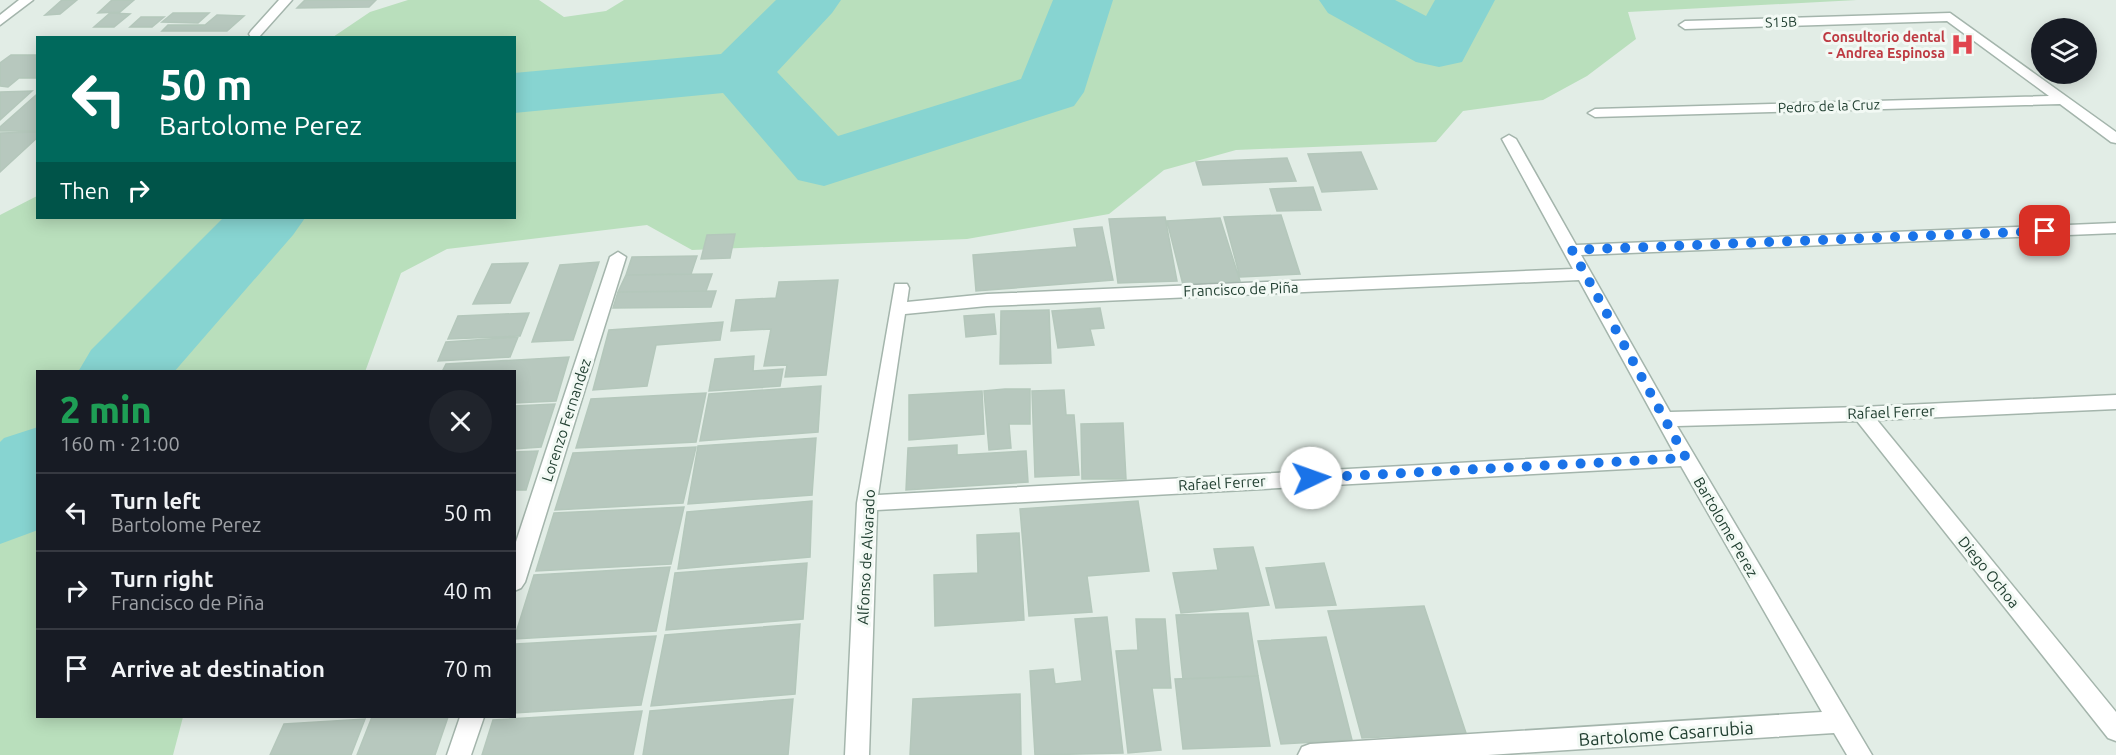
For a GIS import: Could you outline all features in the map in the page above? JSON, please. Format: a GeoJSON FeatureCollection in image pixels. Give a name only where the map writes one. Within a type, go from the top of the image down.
{"type":"FeatureCollection","features":[{"type":"Feature","properties":{"kind":"street"},"geometry":{"type":"LineString","coordinates":[[0,21],[27,0]]}},
{"type":"Feature","properties":{"kind":"street"},"geometry":{"type":"LineString","coordinates":[[255,34],[286,0]]}},
{"type":"Feature","properties":{"kind":"street","name":"S15B"},"geometry":{"type":"LineString","coordinates":[[1684,25],[1950,17],[2064,100]]}},
{"type":"Feature","properties":{"kind":"street"},"geometry":{"type":"LineString","coordinates":[[2064,100],[2116,140]]}},
{"type":"Feature","properties":{"kind":"street","name":"Pedro de la Cruz"},"geometry":{"type":"LineString","coordinates":[[1595,113],[2064,100]]}},
{"type":"Feature","properties":{"kind":"street","name":"Bartolome Perez"},"geometry":{"type":"LineString","coordinates":[[1509,139],[1586,274],[1686,458],[1860,755]]}},
{"type":"Feature","properties":{"kind":"street"},"geometry":{"type":"LineString","coordinates":[[1572,250],[2116,228]]}},
{"type":"Feature","properties":{"kind":"street","name":"Lorenzo Fernandez"},"geometry":{"type":"LineString","coordinates":[[516,576],[618,257]]}},
{"type":"Feature","properties":{"kind":"street","name":"Francisco de Piña"},"geometry":{"type":"LineString","coordinates":[[898,309],[987,300],[1586,274]]}},
{"type":"Feature","properties":{"kind":"street","name":"Alfonso de Alvarado"},"geometry":{"type":"LineString","coordinates":[[857,755],[867,503],[901,288]]}},
{"type":"Feature","properties":{"kind":"street","name":"Rafael Ferrer"},"geometry":{"type":"LineString","coordinates":[[1665,419],[1862,414],[2116,402]]}},
{"type":"Feature","properties":{"kind":"street","name":"Diego Ochoa"},"geometry":{"type":"LineString","coordinates":[[1862,414],[2116,730]]}},
{"type":"Feature","properties":{"kind":"street","name":"Rafael Ferrer"},"geometry":{"type":"LineString","coordinates":[[867,503],[1686,458]]}},
{"type":"Feature","properties":{"kind":"street"},"geometry":{"type":"LineString","coordinates":[[459,755],[472,718]]}},
{"type":"Feature","properties":{"kind":"street","name":"Bartolome Casarrubia"},"geometry":{"type":"LineString","coordinates":[[1310,755],[1841,722]]}},
{"type":"Feature","properties":{"kind":"green space"},"geometry":{"type":"Polygon","coordinates":[[[408,0],[539,0],[564,17],[606,11],[624,0],[1857,0],[1628,12],[1636,39],[1587,76],[1543,100],[1463,111],[1436,142],[1236,150],[1164,170],[1109,214],[967,239],[692,250],[647,225],[447,249],[401,273],[366,370],[36,370],[36,718],[183,718],[173,755],[0,755],[0,215],[36,197],[36,219],[516,219],[516,36],[334,36],[370,12],[408,0]]]}},
{"type":"Feature","properties":{"kind":"building"},"geometry":{"type":"Polygon","coordinates":[[[62,0],[77,0],[60,14],[45,15],[62,0]]]}},
{"type":"Feature","properties":{"kind":"building"},"geometry":{"type":"Polygon","coordinates":[[[112,0],[134,0],[120,12],[98,13],[112,0]]]}},
{"type":"Feature","properties":{"kind":"building"},"geometry":{"type":"Polygon","coordinates":[[[305,0],[376,0],[369,7],[297,8],[305,0]]]}},
{"type":"Feature","properties":{"kind":"building"},"geometry":{"type":"Polygon","coordinates":[[[110,13],[130,14],[114,27],[94,27],[110,13]]]}},
{"type":"Feature","properties":{"kind":"building"},"geometry":{"type":"Polygon","coordinates":[[[173,13],[209,13],[198,23],[162,22],[173,13]]]}},
{"type":"Feature","properties":{"kind":"building"},"geometry":{"type":"Polygon","coordinates":[[[217,15],[244,16],[227,31],[162,31],[168,25],[205,25],[217,15]]]}},
{"type":"Feature","properties":{"kind":"building"},"geometry":{"type":"Polygon","coordinates":[[[141,17],[164,17],[152,27],[130,27],[141,17]]]}},
{"type":"Feature","properties":{"kind":"building"},"geometry":{"type":"Polygon","coordinates":[[[11,55],[36,55],[36,78],[19,78],[8,87],[0,86],[0,63],[11,55]]]}},
{"type":"Feature","properties":{"kind":"building"},"geometry":{"type":"Polygon","coordinates":[[[32,91],[0,120],[0,92],[32,91]]]}},
{"type":"Feature","properties":{"kind":"building"},"geometry":{"type":"Polygon","coordinates":[[[36,95],[36,131],[0,131],[0,127],[36,95]]]}},
{"type":"Feature","properties":{"kind":"building"},"geometry":{"type":"Polygon","coordinates":[[[36,132],[36,139],[0,172],[0,133],[36,132]]]}},
{"type":"Feature","properties":{"kind":"building"},"geometry":{"type":"Polygon","coordinates":[[[1361,152],[1377,189],[1322,192],[1308,154],[1361,152]]]}},
{"type":"Feature","properties":{"kind":"building"},"geometry":{"type":"Polygon","coordinates":[[[1287,158],[1296,181],[1203,185],[1196,162],[1287,158]]]}},
{"type":"Feature","properties":{"kind":"building"},"geometry":{"type":"Polygon","coordinates":[[[1313,187],[1321,210],[1277,211],[1270,189],[1313,187]]]}},
{"type":"Feature","properties":{"kind":"building"},"geometry":{"type":"Polygon","coordinates":[[[1281,215],[1300,274],[1240,277],[1224,217],[1281,215]]]}},
{"type":"Feature","properties":{"kind":"building"},"geometry":{"type":"Polygon","coordinates":[[[1165,217],[1177,281],[1118,283],[1109,219],[1165,217]]]}},
{"type":"Feature","properties":{"kind":"building"},"geometry":{"type":"Polygon","coordinates":[[[1220,218],[1240,281],[1183,285],[1167,221],[1220,218]]]}},
{"type":"Feature","properties":{"kind":"building"},"geometry":{"type":"Polygon","coordinates":[[[1102,227],[1113,280],[976,291],[973,255],[1077,247],[1074,229],[1102,227]]]}},
{"type":"Feature","properties":{"kind":"building"},"geometry":{"type":"Polygon","coordinates":[[[735,234],[730,258],[701,259],[707,235],[735,234]]]}},
{"type":"Feature","properties":{"kind":"building"},"geometry":{"type":"Polygon","coordinates":[[[697,256],[691,274],[626,275],[632,257],[697,256]]]}},
{"type":"Feature","properties":{"kind":"building"},"geometry":{"type":"Polygon","coordinates":[[[599,262],[573,340],[532,342],[560,265],[599,262]]]}},
{"type":"Feature","properties":{"kind":"building"},"geometry":{"type":"Polygon","coordinates":[[[528,263],[510,303],[473,304],[492,264],[528,263]]]}},
{"type":"Feature","properties":{"kind":"building"},"geometry":{"type":"Polygon","coordinates":[[[712,274],[706,291],[618,292],[626,275],[712,274]]]}},
{"type":"Feature","properties":{"kind":"building"},"geometry":{"type":"Polygon","coordinates":[[[838,280],[826,375],[785,377],[787,365],[764,366],[771,329],[731,331],[736,300],[776,298],[779,282],[838,280]]]}},
{"type":"Feature","properties":{"kind":"building"},"geometry":{"type":"Polygon","coordinates":[[[716,291],[711,307],[613,308],[618,292],[716,291]]]}},
{"type":"Feature","properties":{"kind":"building"},"geometry":{"type":"Polygon","coordinates":[[[1100,308],[1104,328],[1090,329],[1094,345],[1058,348],[1052,311],[1100,308]]]}},
{"type":"Feature","properties":{"kind":"building"},"geometry":{"type":"Polygon","coordinates":[[[1049,310],[1051,363],[1000,364],[1001,311],[1049,310]]]}},
{"type":"Feature","properties":{"kind":"building"},"geometry":{"type":"Polygon","coordinates":[[[529,313],[520,336],[448,339],[458,316],[529,313]]]}},
{"type":"Feature","properties":{"kind":"building"},"geometry":{"type":"Polygon","coordinates":[[[994,314],[996,334],[966,337],[964,316],[994,314]]]}},
{"type":"Feature","properties":{"kind":"building"},"geometry":{"type":"Polygon","coordinates":[[[723,322],[720,340],[656,345],[647,386],[593,390],[609,330],[723,322]]]}},
{"type":"Feature","properties":{"kind":"building"},"geometry":{"type":"Polygon","coordinates":[[[518,337],[510,357],[438,361],[446,342],[518,337]]]}},
{"type":"Feature","properties":{"kind":"building"},"geometry":{"type":"Polygon","coordinates":[[[754,356],[753,371],[783,369],[780,386],[709,391],[715,359],[754,356]]]}},
{"type":"Feature","properties":{"kind":"building"},"geometry":{"type":"Polygon","coordinates":[[[569,357],[556,401],[516,403],[516,370],[443,370],[446,364],[569,357]]]}},
{"type":"Feature","properties":{"kind":"building"},"geometry":{"type":"Polygon","coordinates":[[[821,386],[818,432],[700,441],[709,394],[821,386]]]}},
{"type":"Feature","properties":{"kind":"building"},"geometry":{"type":"Polygon","coordinates":[[[1030,389],[1030,424],[1009,424],[1011,448],[989,450],[984,391],[1030,389]]]}},
{"type":"Feature","properties":{"kind":"building"},"geometry":{"type":"Polygon","coordinates":[[[1064,390],[1066,415],[1074,415],[1079,475],[1035,477],[1032,391],[1064,390]]]}},
{"type":"Feature","properties":{"kind":"building"},"geometry":{"type":"Polygon","coordinates":[[[982,391],[984,434],[909,440],[909,395],[982,391]]]}},
{"type":"Feature","properties":{"kind":"building"},"geometry":{"type":"Polygon","coordinates":[[[706,393],[696,442],[576,448],[591,399],[706,393]]]}},
{"type":"Feature","properties":{"kind":"building"},"geometry":{"type":"Polygon","coordinates":[[[555,404],[541,447],[516,449],[516,406],[555,404]]]}},
{"type":"Feature","properties":{"kind":"building"},"geometry":{"type":"Polygon","coordinates":[[[1123,423],[1126,479],[1082,479],[1081,424],[1123,423]]]}},
{"type":"Feature","properties":{"kind":"building"},"geometry":{"type":"Polygon","coordinates":[[[816,438],[812,495],[688,504],[698,446],[816,438]]]}},
{"type":"Feature","properties":{"kind":"building"},"geometry":{"type":"Polygon","coordinates":[[[957,445],[957,455],[1026,451],[1028,482],[906,490],[908,448],[957,445]]]}},
{"type":"Feature","properties":{"kind":"building"},"geometry":{"type":"Polygon","coordinates":[[[696,447],[683,503],[555,510],[573,453],[696,447]]]}},
{"type":"Feature","properties":{"kind":"building"},"geometry":{"type":"Polygon","coordinates":[[[538,451],[526,490],[516,490],[516,452],[538,451]]]}},
{"type":"Feature","properties":{"kind":"building"},"geometry":{"type":"Polygon","coordinates":[[[812,501],[810,557],[678,569],[687,512],[812,501]]]}},
{"type":"Feature","properties":{"kind":"building"},"geometry":{"type":"Polygon","coordinates":[[[1138,501],[1149,571],[1087,576],[1092,612],[1029,616],[1020,509],[1138,501]]]}},
{"type":"Feature","properties":{"kind":"building"},"geometry":{"type":"Polygon","coordinates":[[[684,507],[671,564],[536,571],[554,513],[684,507]]]}},
{"type":"Feature","properties":{"kind":"building"},"geometry":{"type":"Polygon","coordinates":[[[1019,533],[1024,620],[935,626],[934,575],[978,573],[977,535],[1019,533]]]}},
{"type":"Feature","properties":{"kind":"building"},"geometry":{"type":"Polygon","coordinates":[[[1253,547],[1269,605],[1181,613],[1173,573],[1218,570],[1214,549],[1253,547]]]}},
{"type":"Feature","properties":{"kind":"building"},"geometry":{"type":"Polygon","coordinates":[[[807,563],[803,619],[666,630],[675,573],[807,563]]]}},
{"type":"Feature","properties":{"kind":"building"},"geometry":{"type":"Polygon","coordinates":[[[1324,563],[1336,605],[1276,608],[1266,568],[1324,563]]]}},
{"type":"Feature","properties":{"kind":"building"},"geometry":{"type":"Polygon","coordinates":[[[670,567],[656,631],[516,639],[534,575],[670,567]]]}},
{"type":"Feature","properties":{"kind":"building"},"geometry":{"type":"Polygon","coordinates":[[[1424,606],[1466,733],[1362,738],[1328,611],[1424,606]]]}},
{"type":"Feature","properties":{"kind":"building"},"geometry":{"type":"Polygon","coordinates":[[[1248,613],[1258,676],[1183,679],[1176,615],[1248,613]]]}},
{"type":"Feature","properties":{"kind":"building"},"geometry":{"type":"Polygon","coordinates":[[[1107,617],[1123,753],[1035,755],[1030,671],[1053,669],[1055,684],[1082,681],[1075,619],[1107,617]]]}},
{"type":"Feature","properties":{"kind":"building"},"geometry":{"type":"Polygon","coordinates":[[[1136,619],[1165,619],[1171,688],[1152,688],[1161,750],[1128,753],[1116,651],[1138,650],[1136,619]]]}},
{"type":"Feature","properties":{"kind":"building"},"geometry":{"type":"Polygon","coordinates":[[[800,624],[795,694],[651,706],[665,635],[800,624]]]}},
{"type":"Feature","properties":{"kind":"building"},"geometry":{"type":"Polygon","coordinates":[[[656,636],[641,705],[516,713],[516,644],[656,636]]]}},
{"type":"Feature","properties":{"kind":"building"},"geometry":{"type":"Polygon","coordinates":[[[1326,637],[1352,740],[1281,744],[1258,641],[1326,637]]]}},
{"type":"Feature","properties":{"kind":"building"},"geometry":{"type":"Polygon","coordinates":[[[1258,676],[1270,746],[1183,749],[1175,679],[1258,676]]]}},
{"type":"Feature","properties":{"kind":"building"},"geometry":{"type":"Polygon","coordinates":[[[1020,694],[1021,755],[910,755],[913,699],[1020,694]]]}},
{"type":"Feature","properties":{"kind":"building"},"geometry":{"type":"Polygon","coordinates":[[[793,699],[788,755],[643,755],[650,711],[793,699]]]}},
{"type":"Feature","properties":{"kind":"building"},"geometry":{"type":"Polygon","coordinates":[[[642,711],[633,755],[482,755],[493,720],[642,711]]]}},
{"type":"Feature","properties":{"kind":"building"},"geometry":{"type":"Polygon","coordinates":[[[372,718],[448,718],[435,755],[357,755],[372,718]]]}},
{"type":"Feature","properties":{"kind":"building"},"geometry":{"type":"Polygon","coordinates":[[[365,719],[351,755],[270,755],[284,724],[365,719]]]}},
{"type":"Feature","properties":{"kind":"waterway"},"geometry":{"type":"LineString","coordinates":[[740,72],[811,0]]}},
{"type":"Feature","properties":{"kind":"waterway"},"geometry":{"type":"LineString","coordinates":[[740,72],[824,164],[1050,92],[1083,0]]}},
{"type":"Feature","properties":{"kind":"waterway"},"geometry":{"type":"LineString","coordinates":[[1349,0],[1439,48],[1465,0]]}},
{"type":"Feature","properties":{"kind":"waterway"},"geometry":{"type":"LineString","coordinates":[[516,93],[740,72]]}},
{"type":"Feature","properties":{"kind":"waterway"},"geometry":{"type":"LineString","coordinates":[[125,370],[265,219]]}},
{"type":"Feature","properties":{"kind":"waterway"},"geometry":{"type":"LineString","coordinates":[[0,505],[36,466]]}},
{"type":"Feature","properties":{"kind":"place","name":"Consultorio dental - Andrea Espinosa"},"geometry":{"type":"Point","coordinates":[1963,45]}},
{"type":"Feature","properties":{"kind":"route"},"geometry":{"type":"LineString","coordinates":[[1311,478],[1686,458],[1572,250],[2045,231]]}}]}
